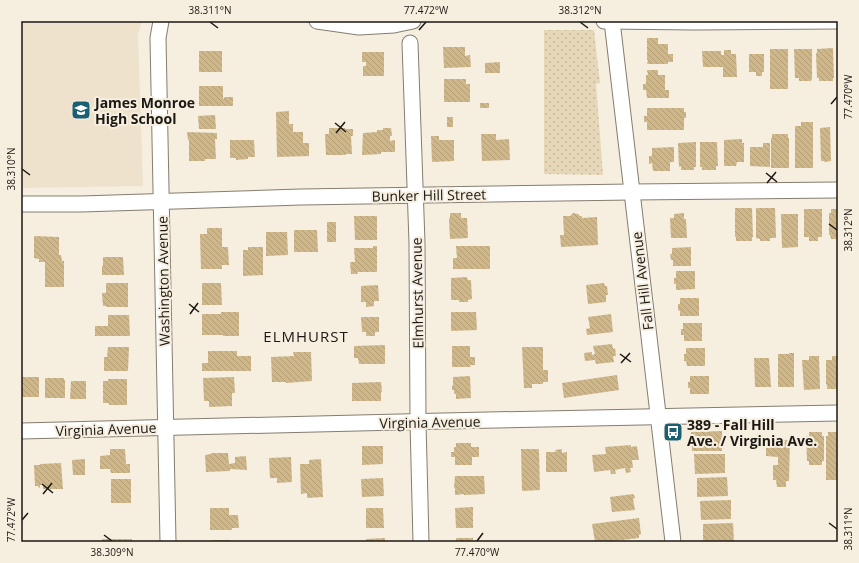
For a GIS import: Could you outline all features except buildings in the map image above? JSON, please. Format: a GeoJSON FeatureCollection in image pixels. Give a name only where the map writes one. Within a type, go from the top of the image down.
{"type":"FeatureCollection","features":[{"type":"Feature","properties":{"kind":"street","name":"Washington Avenue"},"geometry":{"type":"LineString","coordinates":[[161,21],[158,38],[168,542]]}},
{"type":"Feature","properties":{"kind":"street"},"geometry":{"type":"LineString","coordinates":[[316,21],[359,27],[394,25],[413,21]]}},
{"type":"Feature","properties":{"kind":"street"},"geometry":{"type":"LineString","coordinates":[[609,21],[838,21]]}},
{"type":"Feature","properties":{"kind":"street","name":"Fall Hill Avenue"},"geometry":{"type":"LineString","coordinates":[[609,21],[632,192],[673,542]]}},
{"type":"Feature","properties":{"kind":"street","name":"Elmhurst Avenue"},"geometry":{"type":"LineString","coordinates":[[410,43],[417,243],[418,422],[421,542]]}},
{"type":"Feature","properties":{"kind":"street","name":"Bunker Hill Street"},"geometry":{"type":"LineString","coordinates":[[21,204],[81,204],[301,197],[838,190]]}},
{"type":"Feature","properties":{"kind":"street","name":"Virginia Avenue"},"geometry":{"type":"LineString","coordinates":[[21,431],[838,413]]}},
{"type":"Feature","properties":{"kind":"shaded area","name":"James Monroe High School"},"geometry":{"type":"Polygon","coordinates":[[[21,21],[142,21],[138,35],[143,186],[21,188],[21,21]]]}},
{"type":"Feature","properties":{"kind":"shaded area"},"geometry":{"type":"Polygon","coordinates":[[[544,30],[594,30],[600,83],[596,84],[603,175],[544,174],[544,30]]]}},
{"type":"Feature","properties":{"kind":"place","name":"James Monroe High School"},"geometry":{"type":"Point","coordinates":[81,110]}},
{"type":"Feature","properties":{"kind":"place","name":"389 - Fall Hill Ave. / Virginia Ave."},"geometry":{"type":"Point","coordinates":[673,432]}},
{"type":"Feature","properties":{"kind":"district","name":"ELMHURST"},"geometry":{"type":"Point","coordinates":[306,336]}}]}
